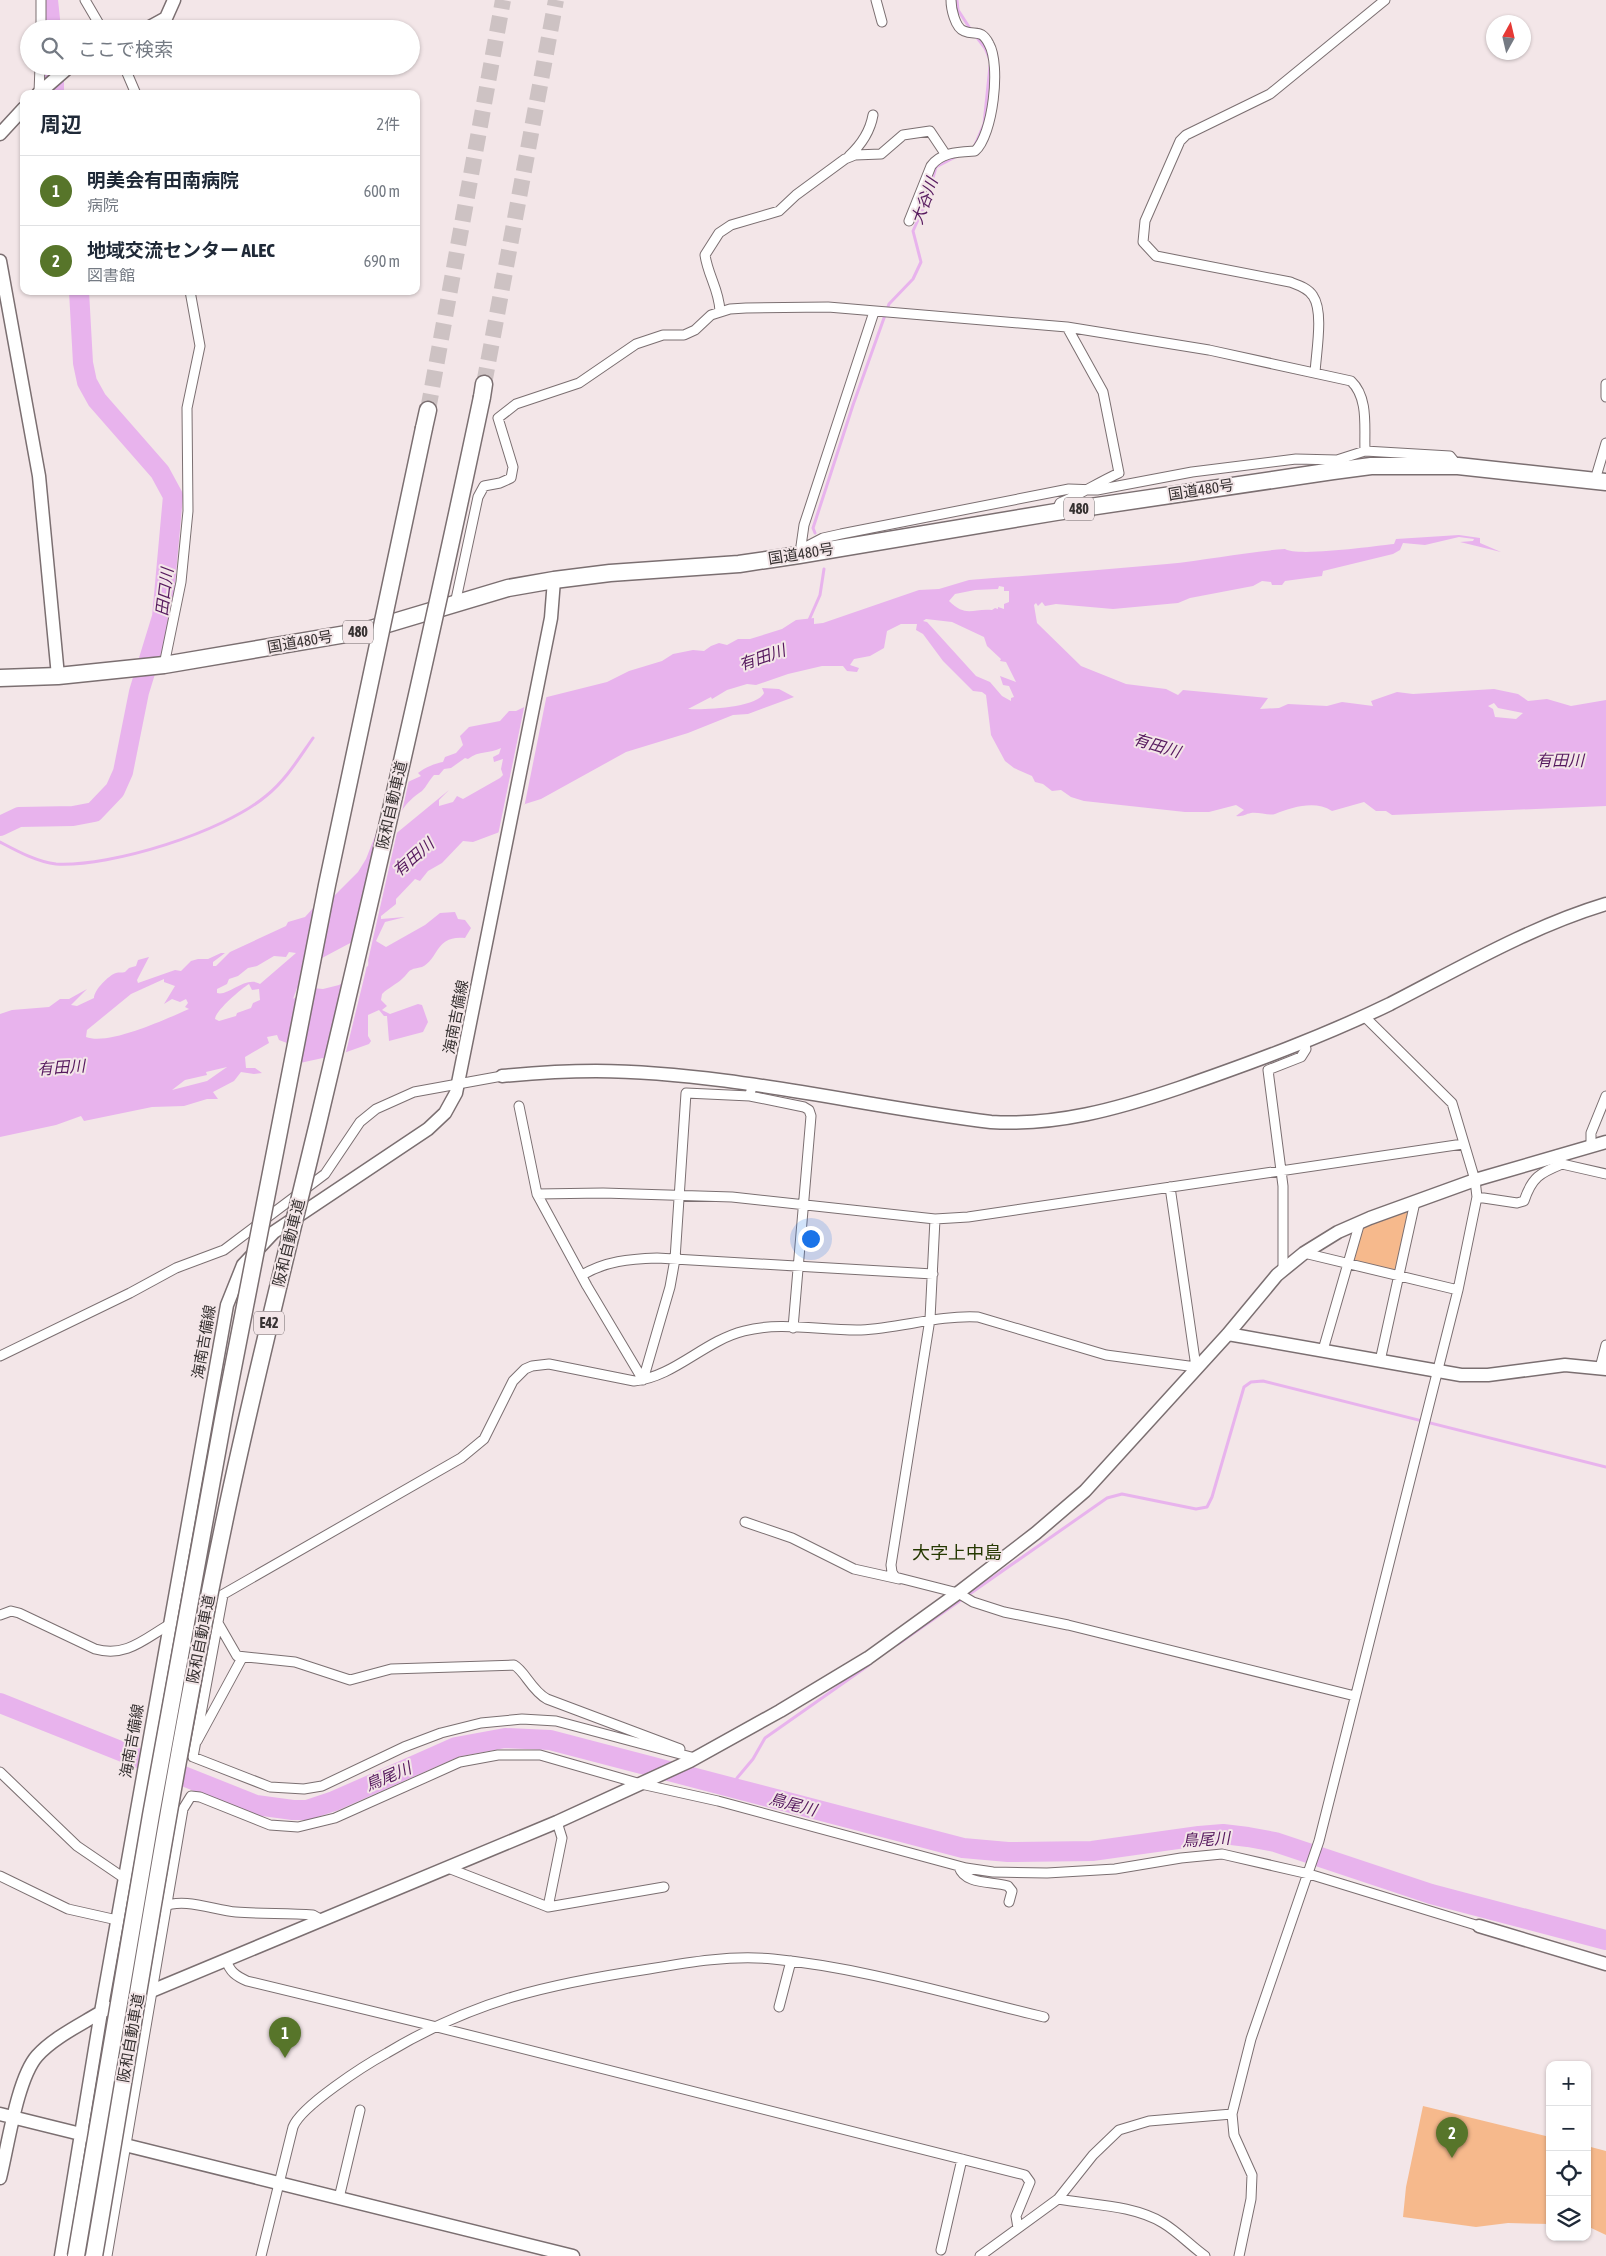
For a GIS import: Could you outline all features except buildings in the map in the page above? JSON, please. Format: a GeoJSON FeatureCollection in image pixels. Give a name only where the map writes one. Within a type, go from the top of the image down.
{"type":"FeatureCollection","features":[{"type":"Feature","properties":{"kind":"highway","name":"阪和自動車道"},"geometry":{"type":"LineString","coordinates":[[94,2256],[180,1750],[225,1517],[430,643],[483,390]]}},
{"type":"Feature","properties":{"kind":"highway","name":"阪和自動車道"},"geometry":{"type":"LineString","coordinates":[[76,2256],[151,1815],[224,1414],[328,885],[428,410]]}},
{"type":"Feature","properties":{"kind":"highway","name":"国道480号"},"geometry":{"type":"LineString","coordinates":[[0,678],[58,676],[161,666],[364,631],[508,588],[554,580],[610,573],[739,564],[800,552],[1056,512],[1335,465],[1458,466],[1601,481]]}},
{"type":"Feature","properties":{"kind":"street"},"geometry":{"type":"LineString","coordinates":[[41,0],[41,20]]}},
{"type":"Feature","properties":{"kind":"street"},"geometry":{"type":"LineString","coordinates":[[85,0],[97,20]]}},
{"type":"Feature","properties":{"kind":"street"},"geometry":{"type":"LineString","coordinates":[[162,20],[166,18],[174,0]]}},
{"type":"Feature","properties":{"kind":"street"},"geometry":{"type":"LineString","coordinates":[[876,0],[882,22]]}},
{"type":"Feature","properties":{"kind":"street"},"geometry":{"type":"LineString","coordinates":[[909,221],[935,160],[957,152],[975,151],[980,146],[988,125],[996,60],[983,35],[976,32],[965,32],[960,29],[951,0]]}},
{"type":"Feature","properties":{"kind":"street"},"geometry":{"type":"LineString","coordinates":[[1315,373],[1319,312],[1312,294],[1304,287],[1290,282],[1160,258],[1142,242],[1142,231],[1176,150],[1186,135],[1270,94],[1385,0]]}},
{"type":"Feature","properties":{"kind":"street"},"geometry":{"type":"LineString","coordinates":[[40,75],[41,90]]}},
{"type":"Feature","properties":{"kind":"street"},"geometry":{"type":"LineString","coordinates":[[41,90],[59,75]]}},
{"type":"Feature","properties":{"kind":"street"},"geometry":{"type":"LineString","coordinates":[[128,75],[134,90]]}},
{"type":"Feature","properties":{"kind":"street"},"geometry":{"type":"LineString","coordinates":[[0,134],[20,112]]}},
{"type":"Feature","properties":{"kind":"street"},"geometry":{"type":"LineString","coordinates":[[720,311],[719,296],[709,275],[705,255],[711,243],[731,225],[779,211],[796,195],[845,159],[858,147],[867,134],[873,115]]}},
{"type":"Feature","properties":{"kind":"street"},"geometry":{"type":"LineString","coordinates":[[845,159],[855,155],[881,154],[904,135],[923,131],[930,131],[946,155]]}},
{"type":"Feature","properties":{"kind":"street"},"geometry":{"type":"LineString","coordinates":[[0,261],[39,476],[58,676]]}},
{"type":"Feature","properties":{"kind":"street"},"geometry":{"type":"LineString","coordinates":[[161,666],[180,582],[188,511],[187,408],[200,346],[191,295]]}},
{"type":"Feature","properties":{"kind":"street"},"geometry":{"type":"LineString","coordinates":[[455,604],[478,497],[484,486],[500,483],[511,478],[513,467],[498,418],[516,404],[579,383],[636,344],[663,335],[684,335],[695,330],[711,314],[720,311],[746,308],[828,308],[1067,327],[1209,350],[1315,373],[1351,381],[1358,388],[1362,398],[1365,451]]}},
{"type":"Feature","properties":{"kind":"street"},"geometry":{"type":"LineString","coordinates":[[800,552],[804,525],[874,312]]}},
{"type":"Feature","properties":{"kind":"street"},"geometry":{"type":"LineString","coordinates":[[1056,512],[1060,503],[1119,473],[1103,392],[1067,327]]}},
{"type":"Feature","properties":{"kind":"street"},"geometry":{"type":"LineString","coordinates":[[1606,384],[1606,397]]}},
{"type":"Feature","properties":{"kind":"street"},"geometry":{"type":"LineString","coordinates":[[1601,481],[1606,443]]}},
{"type":"Feature","properties":{"kind":"street"},"geometry":{"type":"LineString","coordinates":[[800,552],[823,538],[840,534],[1068,489],[1090,488],[1096,490],[1192,472],[1296,459],[1335,465],[1365,451],[1450,456],[1458,466]]}},
{"type":"Feature","properties":{"kind":"street","name":"海南吉備線"},"geometry":{"type":"LineString","coordinates":[[61,2256],[148,1742],[223,1320],[232,1288],[249,1256],[274,1232],[428,1129],[451,1104],[461,1077],[551,618],[554,580]]}},
{"type":"Feature","properties":{"kind":"street"},"geometry":{"type":"LineString","coordinates":[[0,1356],[130,1294],[176,1268],[224,1250],[325,1174],[366,1116],[386,1103],[461,1077],[598,1071],[670,1076],[751,1091],[991,1122],[1050,1121],[1094,1113],[1162,1094],[1262,1059],[1364,1016],[1448,972],[1606,904]]}},
{"type":"Feature","properties":{"kind":"street"},"geometry":{"type":"LineString","coordinates":[[1239,2256],[1251,2198],[1252,2175],[1234,2135],[1232,2114],[1251,2039],[1310,1871],[1319,1840],[1458,1290],[1477,1197],[1452,1103],[1364,1016]]}},
{"type":"Feature","properties":{"kind":"street"},"geometry":{"type":"LineString","coordinates":[[1283,1270],[1284,1208],[1268,1070],[1301,1057],[1306,1049],[1304,1041]]}},
{"type":"Feature","properties":{"kind":"street"},"geometry":{"type":"LineString","coordinates":[[643,1380],[665,1305],[675,1259],[686,1093],[751,1091],[809,1110],[811,1124],[793,1328]]}},
{"type":"Feature","properties":{"kind":"street"},"geometry":{"type":"LineString","coordinates":[[1591,1145],[1591,1133],[1606,1096]]}},
{"type":"Feature","properties":{"kind":"street"},"geometry":{"type":"LineString","coordinates":[[519,1106],[537,1194],[643,1380]]}},
{"type":"Feature","properties":{"kind":"street"},"geometry":{"type":"LineString","coordinates":[[1477,1197],[1517,1204],[1524,1201],[1533,1180],[1559,1160],[1591,1145],[1606,1142]]}},
{"type":"Feature","properties":{"kind":"street"},"geometry":{"type":"LineString","coordinates":[[537,1194],[558,1192],[732,1197],[935,1219],[968,1217],[1463,1144]]}},
{"type":"Feature","properties":{"kind":"street"},"geometry":{"type":"LineString","coordinates":[[0,2178],[27,2071],[38,2056],[54,2042],[101,2012],[557,1822],[645,1782],[694,1758],[780,1711],[868,1658],[958,1593],[1036,1533],[1085,1491],[1132,1442],[1283,1270],[1304,1253],[1338,1232],[1360,1222],[1474,1180],[1559,1160],[1606,1174]]}},
{"type":"Feature","properties":{"kind":"street"},"geometry":{"type":"LineString","coordinates":[[1170,1187],[1196,1367]]}},
{"type":"Feature","properties":{"kind":"street"},"geometry":{"type":"LineString","coordinates":[[1380,1361],[1415,1202]]}},
{"type":"Feature","properties":{"kind":"street"},"geometry":{"type":"LineString","coordinates":[[900,1580],[892,1572],[891,1565],[930,1319],[935,1219]]}},
{"type":"Feature","properties":{"kind":"street"},"geometry":{"type":"LineString","coordinates":[[1322,1350],[1360,1222]]}},
{"type":"Feature","properties":{"kind":"street"},"geometry":{"type":"LineString","coordinates":[[1304,1253],[1398,1278],[1458,1290]]}},
{"type":"Feature","properties":{"kind":"street"},"geometry":{"type":"LineString","coordinates":[[582,1275],[605,1264],[625,1259],[675,1259],[933,1274]]}},
{"type":"Feature","properties":{"kind":"street"},"geometry":{"type":"LineString","coordinates":[[0,1615],[11,1611],[19,1613],[96,1649],[109,1653],[122,1652],[461,1458],[489,1432],[513,1381],[525,1369],[541,1364],[634,1381],[643,1380],[659,1375],[734,1334],[753,1329],[862,1330],[957,1316],[978,1317],[1106,1355],[1196,1367]]}},
{"type":"Feature","properties":{"kind":"street"},"geometry":{"type":"LineString","coordinates":[[1228,1334],[1438,1371],[1478,1376],[1565,1365],[1603,1368],[1606,1345]]}},
{"type":"Feature","properties":{"kind":"street"},"geometry":{"type":"LineString","coordinates":[[745,1522],[792,1538],[854,1569],[958,1593],[973,1602],[1004,1612],[1068,1625],[1354,1696]]}},
{"type":"Feature","properties":{"kind":"street"},"geometry":{"type":"LineString","coordinates":[[223,1595],[193,1753],[197,1760],[270,1787],[292,1790],[322,1786],[404,1747],[441,1733],[469,1725],[512,1720],[556,1721],[694,1758]]}},
{"type":"Feature","properties":{"kind":"street"},"geometry":{"type":"LineString","coordinates":[[218,1623],[237,1656],[295,1662],[350,1680],[390,1669],[514,1665],[519,1668],[531,1687],[547,1699],[694,1758]]}},
{"type":"Feature","properties":{"kind":"street"},"geometry":{"type":"LineString","coordinates":[[195,1742],[198,1740],[242,1658]]}},
{"type":"Feature","properties":{"kind":"street"},"geometry":{"type":"LineString","coordinates":[[107,2256],[183,1808],[191,1796],[200,1797],[270,1825],[298,1827],[335,1818],[460,1762],[491,1756],[540,1755],[728,1803],[959,1867],[993,1872],[1047,1873],[1115,1869],[1181,1858],[1222,1854],[1310,1871],[1479,1926],[1606,1964]]}},
{"type":"Feature","properties":{"kind":"street"},"geometry":{"type":"LineString","coordinates":[[0,1772],[77,1846],[124,1878]]}},
{"type":"Feature","properties":{"kind":"street"},"geometry":{"type":"LineString","coordinates":[[548,1906],[562,1838],[557,1822]]}},
{"type":"Feature","properties":{"kind":"street"},"geometry":{"type":"LineString","coordinates":[[959,1867],[961,1872],[968,1878],[1008,1886],[1012,1891],[1009,1902]]}},
{"type":"Feature","properties":{"kind":"street"},"geometry":{"type":"LineString","coordinates":[[448,1868],[548,1906],[664,1887]]}},
{"type":"Feature","properties":{"kind":"street"},"geometry":{"type":"LineString","coordinates":[[0,1876],[68,1909],[117,1920]]}},
{"type":"Feature","properties":{"kind":"street"},"geometry":{"type":"LineString","coordinates":[[120,1901],[158,1908],[166,1905],[191,1905],[237,1912],[314,1915],[322,1920]]}},
{"type":"Feature","properties":{"kind":"street"},"geometry":{"type":"LineString","coordinates":[[261,2256],[293,2127],[301,2114],[360,2070],[435,2026],[498,2000],[587,1979],[724,1958],[758,1958],[791,1961],[865,1975],[1044,2017]]}},
{"type":"Feature","properties":{"kind":"street"},"geometry":{"type":"LineString","coordinates":[[226,1960],[230,1970],[247,1981],[435,2026],[1028,2177],[1028,2187],[1016,2216],[1018,2228]]}},
{"type":"Feature","properties":{"kind":"street"},"geometry":{"type":"LineString","coordinates":[[779,2007],[791,1961]]}},
{"type":"Feature","properties":{"kind":"street"},"geometry":{"type":"LineString","coordinates":[[339,2198],[360,2110]]}},
{"type":"Feature","properties":{"kind":"street"},"geometry":{"type":"LineString","coordinates":[[0,2114],[339,2198],[554,2254],[573,2256]]}},
{"type":"Feature","properties":{"kind":"street"},"geometry":{"type":"LineString","coordinates":[[980,2256],[1058,2199],[1093,2155],[1119,2130],[1149,2121],[1232,2114]]}},
{"type":"Feature","properties":{"kind":"street"},"geometry":{"type":"LineString","coordinates":[[941,2250],[962,2159]]}},
{"type":"Feature","properties":{"kind":"street"},"geometry":{"type":"LineString","coordinates":[[1058,2199],[1112,2207],[1152,2218],[1164,2224],[1205,2256]]}},
{"type":"Feature","properties":{"kind":"shaded area"},"geometry":{"type":"Polygon","coordinates":[[[1411,1207],[1397,1273],[1352,1262],[1362,1226],[1411,1207]]]}},
{"type":"Feature","properties":{"kind":"shaded area"},"geometry":{"type":"Polygon","coordinates":[[[1423,2106],[1546,2136],[1546,2224],[1508,2223],[1476,2227],[1403,2217],[1406,2187],[1423,2106]]]}},
{"type":"Feature","properties":{"kind":"shaded area"},"geometry":{"type":"Polygon","coordinates":[[[1591,2147],[1606,2151],[1606,2235],[1591,2228],[1591,2147]]]}},
{"type":"Feature","properties":{"kind":"water","name":"有田川"},"geometry":{"type":"Polygon","coordinates":[[[1459,535],[1480,538],[1480,543],[1501,552],[1460,542],[1473,541],[1474,539],[1459,537],[1425,545],[1403,543],[1400,550],[1393,554],[1323,571],[1322,576],[1285,581],[1282,585],[1272,585],[1271,582],[1262,581],[1253,586],[1190,598],[1178,603],[1113,609],[1056,604],[1045,606],[1042,602],[1038,606],[1036,603],[1034,605],[1037,623],[1081,666],[1126,684],[1166,689],[1178,695],[1183,690],[1268,698],[1260,709],[1279,708],[1288,704],[1327,706],[1342,702],[1373,706],[1371,701],[1397,692],[1413,694],[1494,689],[1518,694],[1528,701],[1547,699],[1571,706],[1606,700],[1606,806],[1392,815],[1386,811],[1376,811],[1364,802],[1332,811],[1311,805],[1296,807],[1273,814],[1251,813],[1236,816],[1244,810],[1236,805],[1209,812],[1185,812],[1084,801],[1071,797],[1061,790],[1052,791],[1043,784],[1035,782],[1032,776],[1014,768],[1005,761],[991,735],[986,695],[982,692],[973,691],[943,661],[923,634],[916,630],[917,624],[901,624],[887,631],[884,648],[870,656],[854,659],[850,665],[859,668],[857,672],[847,671],[843,666],[822,666],[788,674],[756,685],[747,684],[727,690],[712,699],[711,697],[688,709],[741,705],[759,698],[764,693],[762,688],[779,689],[794,697],[748,714],[733,715],[688,733],[626,752],[541,799],[525,804],[505,830],[473,842],[463,841],[442,863],[428,871],[420,881],[415,879],[396,899],[396,904],[381,916],[381,919],[405,917],[385,922],[376,941],[386,947],[425,925],[440,913],[455,912],[458,919],[465,920],[471,928],[465,938],[448,940],[439,948],[432,959],[422,967],[410,971],[382,994],[381,1000],[387,1006],[382,1010],[390,1014],[418,1004],[422,1005],[428,1022],[423,1032],[389,1041],[387,1016],[384,1016],[379,1010],[368,1015],[368,1036],[371,1041],[369,1044],[341,1054],[300,1063],[287,1043],[279,1040],[277,1035],[267,1037],[269,1043],[245,1057],[246,1068],[255,1068],[262,1073],[241,1072],[234,1081],[213,1092],[218,1099],[207,1099],[184,1106],[152,1107],[84,1121],[81,1116],[56,1125],[0,1137],[0,1014],[12,1010],[49,1007],[60,999],[69,999],[87,989],[71,1005],[77,1006],[94,998],[102,983],[110,977],[116,973],[125,972],[129,968],[136,966],[138,960],[149,957],[137,980],[138,983],[175,970],[181,971],[191,961],[208,959],[225,953],[213,962],[213,966],[216,966],[230,952],[286,926],[288,922],[305,917],[315,906],[330,900],[358,872],[366,859],[382,818],[399,786],[421,776],[418,773],[430,766],[443,762],[445,757],[456,753],[463,745],[460,736],[469,727],[500,721],[509,711],[516,711],[543,698],[607,682],[629,671],[662,661],[673,654],[693,650],[704,651],[719,643],[727,645],[738,639],[750,639],[782,629],[796,620],[814,618],[814,624],[823,623],[919,590],[939,589],[969,580],[1167,564],[1270,550],[1285,549],[1304,552],[1354,549],[1394,544],[1396,539],[1459,535]],[[999,586],[998,589],[975,590],[955,594],[949,601],[965,611],[992,610],[998,609],[998,607],[1004,609],[1004,604],[1009,602],[1009,591],[1004,591],[1004,587],[999,586]],[[926,619],[923,621],[927,622],[976,676],[990,682],[1002,696],[1011,701],[1011,698],[1014,697],[1009,686],[1003,685],[1000,676],[1016,682],[1006,662],[1000,661],[1001,659],[987,646],[984,637],[952,622],[926,619]],[[1494,703],[1488,706],[1493,709],[1495,717],[1516,719],[1523,713],[1498,708],[1494,703]],[[501,748],[476,754],[468,759],[465,758],[451,768],[444,769],[439,775],[434,775],[422,791],[410,800],[402,810],[393,836],[449,790],[439,800],[439,806],[453,802],[457,796],[463,799],[500,778],[503,775],[501,769],[503,759],[494,762],[493,757],[499,754],[501,748]],[[354,941],[322,958],[305,983],[297,988],[293,999],[311,988],[323,989],[339,985],[368,966],[367,955],[354,941]],[[289,952],[286,957],[274,956],[229,979],[227,984],[217,989],[217,993],[226,992],[249,982],[260,984],[296,953],[289,952]],[[164,979],[131,994],[87,1030],[86,1037],[96,1039],[109,1038],[138,1030],[189,1009],[185,1007],[188,1003],[186,999],[180,1002],[172,999],[164,1004],[175,986],[164,982],[164,979]],[[249,984],[224,1005],[215,1019],[219,1021],[236,1016],[237,1013],[251,1008],[253,1003],[260,1000],[259,989],[252,990],[249,984]],[[227,1067],[206,1072],[207,1075],[185,1080],[172,1090],[207,1081],[227,1067]]]}},
{"type":"Feature","properties":{"kind":"pier"},"geometry":{"type":"Polygon","coordinates":[[[547,694],[524,808],[507,831],[498,835],[525,703],[547,694]]]}},
{"type":"Feature","properties":{"kind":"pier"},"geometry":{"type":"Polygon","coordinates":[[[409,780],[401,816],[395,831],[398,828],[365,974],[345,1056],[342,1057],[358,971],[366,965],[363,952],[398,784],[409,780]]]}},
{"type":"Feature","properties":{"kind":"waterway","name":"田口川"},"geometry":{"type":"LineString","coordinates":[[48,0],[50,20]]}},
{"type":"Feature","properties":{"kind":"waterway","name":"大谷川"},"geometry":{"type":"LineString","coordinates":[[957,0],[958,10],[971,30]]}},
{"type":"Feature","properties":{"kind":"waterway","name":"大谷川"},"geometry":{"type":"LineString","coordinates":[[975,35],[985,48],[990,60]]}},
{"type":"Feature","properties":{"kind":"waterway","name":"大谷川"},"geometry":{"type":"LineString","coordinates":[[975,145],[984,124],[990,66]]}},
{"type":"Feature","properties":{"kind":"waterway","name":"田口川"},"geometry":{"type":"LineString","coordinates":[[54,75],[54,90]]}},
{"type":"Feature","properties":{"kind":"waterway","name":"大谷川"},"geometry":{"type":"LineString","coordinates":[[815,533],[813,528],[853,405],[889,304],[913,279],[921,262],[913,231],[926,202],[936,167],[959,155]]}},
{"type":"Feature","properties":{"kind":"waterway","name":"田口川"},"geometry":{"type":"LineString","coordinates":[[0,826],[19,817],[73,816],[94,812],[115,790],[123,772],[139,692],[162,617],[173,496],[160,472],[97,400],[87,382],[83,363],[79,295]]}},
{"type":"Feature","properties":{"kind":"waterway","name":"大谷川"},"geometry":{"type":"LineString","coordinates":[[809,620],[820,595],[824,569]]}},
{"type":"Feature","properties":{"kind":"waterway"},"geometry":{"type":"LineString","coordinates":[[0,842],[34,859],[56,864],[106,860],[166,845],[223,822],[266,796],[286,776],[313,738]]}},
{"type":"Feature","properties":{"kind":"waterway"},"geometry":{"type":"LineString","coordinates":[[898,1644],[1107,1498],[1122,1494],[1196,1509],[1207,1507],[1212,1497],[1244,1387],[1251,1382],[1263,1381],[1606,1467]]}},
{"type":"Feature","properties":{"kind":"waterway"},"geometry":{"type":"LineString","coordinates":[[733,1789],[737,1778],[753,1759],[765,1738],[869,1665]]}},
{"type":"Feature","properties":{"kind":"waterway","name":"鳥尾川"},"geometry":{"type":"LineString","coordinates":[[0,1703],[256,1805],[307,1810],[334,1801],[456,1747],[505,1738],[550,1740],[963,1848],[1008,1852],[1092,1851],[1223,1834],[1275,1842],[1431,1894],[1606,1940]]}},
{"type":"Feature","properties":{"kind":"tunnel"},"geometry":{"type":"LineString","coordinates":[[428,410],[503,0]]}},
{"type":"Feature","properties":{"kind":"tunnel"},"geometry":{"type":"LineString","coordinates":[[484,384],[556,0]]}},
{"type":"Feature","properties":{"kind":"place","name":"明美会有田南病院"},"geometry":{"type":"Point","coordinates":[285,2058]}},
{"type":"Feature","properties":{"kind":"place","name":"地域交流センター ALEC"},"geometry":{"type":"Point","coordinates":[1452,2158]}},
{"type":"Feature","properties":{"kind":"district","name":"大字上中島"},"geometry":{"type":"Point","coordinates":[957,1553]}}]}
